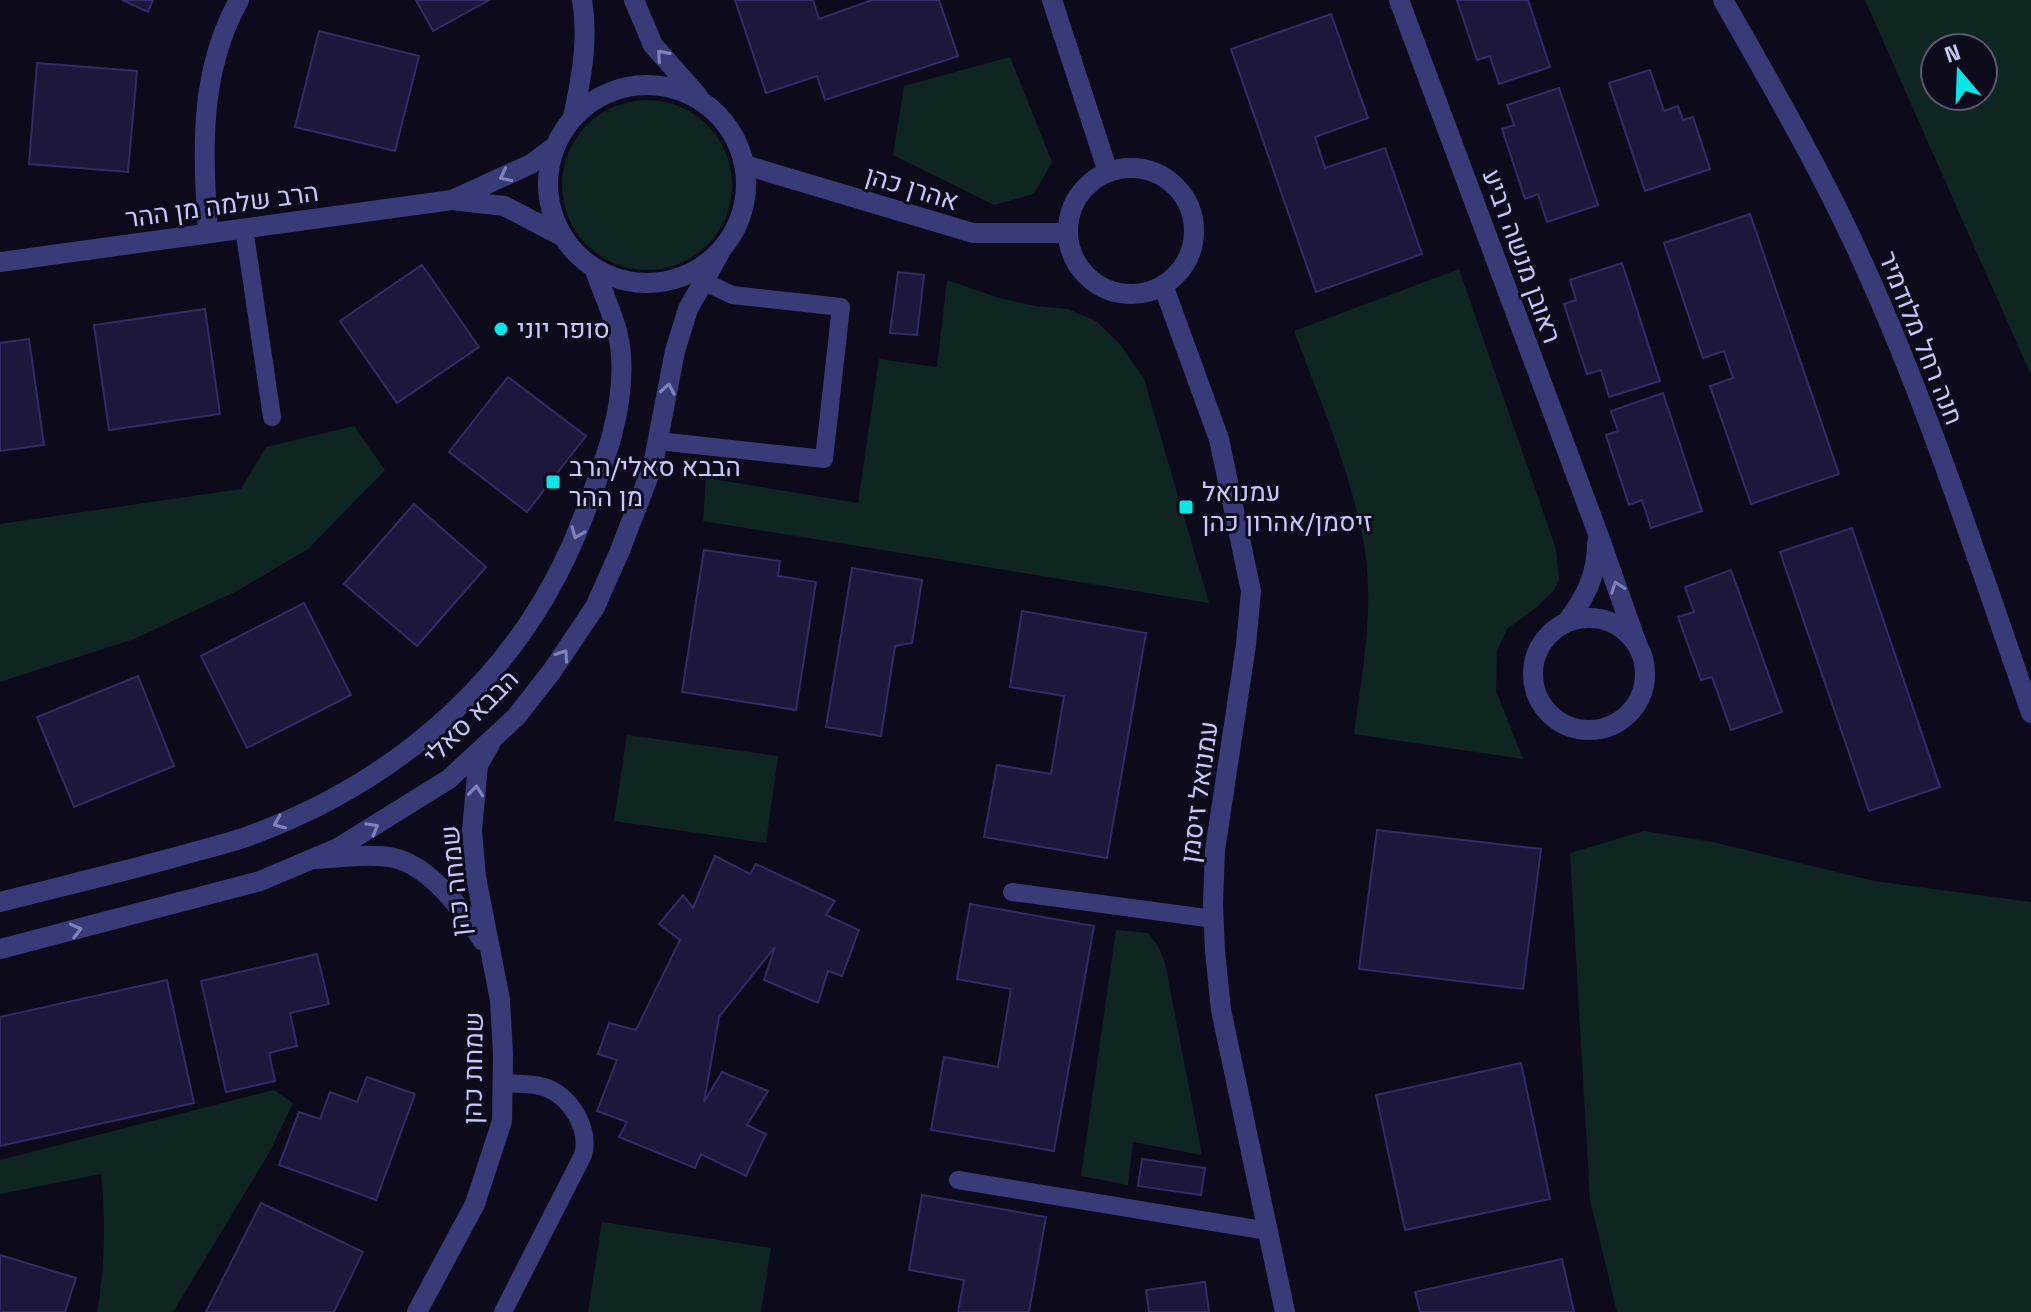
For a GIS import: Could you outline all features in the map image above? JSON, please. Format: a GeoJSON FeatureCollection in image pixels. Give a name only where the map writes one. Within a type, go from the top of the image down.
{"type":"FeatureCollection","features":[{"type":"Feature","properties":{"kind":"street"},"geometry":{"type":"LineString","coordinates":[[208,233],[203,155],[210,76],[226,25],[239,0]]}},
{"type":"Feature","properties":{"kind":"street"},"geometry":{"type":"LineString","coordinates":[[573,118],[585,61],[582,0]]}},
{"type":"Feature","properties":{"kind":"street"},"geometry":{"type":"LineString","coordinates":[[554,147],[548,176],[549,207],[560,235],[595,270],[626,282],[660,284],[692,274],[719,254],[737,228],[747,197],[745,165],[738,141],[723,119],[703,102],[653,45],[634,0]]}},
{"type":"Feature","properties":{"kind":"street"},"geometry":{"type":"LineString","coordinates":[[1052,0],[1108,172]]}},
{"type":"Feature","properties":{"kind":"street","name":"ראובן מנשה רביע"},"geometry":{"type":"LineString","coordinates":[[1399,0],[1637,644]]}},
{"type":"Feature","properties":{"kind":"street","name":"חנה רחל מלודמיר"},"geometry":{"type":"LineString","coordinates":[[1723,0],[1792,120],[1863,262],[1917,390],[2031,713]]}},
{"type":"Feature","properties":{"kind":"street"},"geometry":{"type":"LineString","coordinates":[[452,200],[531,164],[554,147],[573,118],[595,99],[621,88],[649,85],[677,89],[703,102]]}},
{"type":"Feature","properties":{"kind":"street","name":"אהרן כהן"},"geometry":{"type":"LineString","coordinates":[[745,165],[973,233],[1068,233]]}},
{"type":"Feature","properties":{"kind":"street"},"geometry":{"type":"LineString","coordinates":[[1129,168],[1149,170],[1169,179],[1183,194],[1192,213],[1195,234],[1190,254],[1179,272],[1163,285],[1143,293],[1121,293],[1100,286],[1083,272],[1072,254],[1068,233],[1070,213],[1078,196],[1091,182],[1108,172],[1129,168]]}},
{"type":"Feature","properties":{"kind":"street"},"geometry":{"type":"LineString","coordinates":[[452,200],[504,206],[560,235]]}},
{"type":"Feature","properties":{"kind":"street","name":"הרב שלמה מן ההר"},"geometry":{"type":"LineString","coordinates":[[0,262],[452,200]]}},
{"type":"Feature","properties":{"kind":"street","name":"הבבא סאלי"},"geometry":{"type":"LineString","coordinates":[[0,949],[260,881],[314,859],[378,825],[449,779],[516,717],[552,671],[595,607],[653,465],[675,351],[688,309],[719,254]]}},
{"type":"Feature","properties":{"kind":"street","name":"הבבא סאלי"},"geometry":{"type":"LineString","coordinates":[[0,902],[245,838],[317,807],[420,743],[482,686],[515,644],[554,585],[608,452],[620,394],[621,354],[595,270]]}},
{"type":"Feature","properties":{"kind":"street","name":"עמנואל זיסמן"},"geometry":{"type":"LineString","coordinates":[[1163,285],[1219,439],[1251,591],[1246,645],[1215,850],[1214,919],[1221,1010],[1285,1312]]}},
{"type":"Feature","properties":{"kind":"street","name":"ראובן מנשה רביע"},"geometry":{"type":"LineString","coordinates":[[1567,622],[1586,595],[1593,577],[1597,561],[1597,531]]}},
{"type":"Feature","properties":{"kind":"street"},"geometry":{"type":"LineString","coordinates":[[1586,618],[1606,620],[1623,629],[1637,644],[1645,666],[1644,686],[1636,704],[1623,719],[1612,725],[1593,730],[1573,728],[1548,712],[1533,686],[1533,666],[1538,648],[1551,632],[1567,622],[1586,618]]}},
{"type":"Feature","properties":{"kind":"street","name":"שמחה כהן"},"geometry":{"type":"LineString","coordinates":[[489,951],[476,877],[472,830],[478,765],[494,737]]}},
{"type":"Feature","properties":{"kind":"street","name":"שמחה כהן"},"geometry":{"type":"LineString","coordinates":[[314,859],[396,858],[426,875],[463,911],[489,951]]}},
{"type":"Feature","properties":{"kind":"street","name":"שמחת כהן"},"geometry":{"type":"LineString","coordinates":[[417,1312],[475,1204],[502,1121],[500,1000],[489,951]]}},
{"type":"Feature","properties":{"kind":"lane"},"geometry":{"type":"LineString","coordinates":[[244,228],[272,417]]}},
{"type":"Feature","properties":{"kind":"lane"},"geometry":{"type":"LineString","coordinates":[[658,441],[824,459],[841,307],[732,295],[703,281]]}},
{"type":"Feature","properties":{"kind":"lane"},"geometry":{"type":"LineString","coordinates":[[1012,892],[1214,919]]}},
{"type":"Feature","properties":{"kind":"lane"},"geometry":{"type":"LineString","coordinates":[[502,1083],[546,1088],[563,1099],[578,1119],[587,1140],[583,1155],[503,1312]]}},
{"type":"Feature","properties":{"kind":"lane"},"geometry":{"type":"LineString","coordinates":[[958,1180],[1268,1231]]}},
{"type":"Feature","properties":{"kind":"green space"},"geometry":{"type":"Polygon","coordinates":[[[1865,0],[2031,0],[2031,375],[1865,0]]]}},
{"type":"Feature","properties":{"kind":"green space"},"geometry":{"type":"Polygon","coordinates":[[[1010,57],[1052,162],[1034,194],[994,205],[893,155],[904,86],[1010,57]]]}},
{"type":"Feature","properties":{"kind":"green space"},"geometry":{"type":"Polygon","coordinates":[[[647,100],[679,107],[707,125],[725,153],[732,185],[725,217],[707,245],[679,263],[647,270],[615,263],[587,245],[569,217],[562,185],[569,153],[587,125],[615,107],[647,100]]]}},
{"type":"Feature","properties":{"kind":"green space"},"geometry":{"type":"Polygon","coordinates":[[[1459,269],[1556,549],[1559,580],[1554,590],[1507,629],[1497,651],[1496,691],[1523,759],[1354,734],[1368,616],[1364,545],[1343,463],[1294,331],[1459,269]]]}},
{"type":"Feature","properties":{"kind":"green space"},"geometry":{"type":"Polygon","coordinates":[[[947,280],[999,298],[1068,309],[1096,321],[1120,344],[1144,379],[1209,603],[703,521],[706,478],[858,503],[879,359],[937,367],[947,280]]]}},
{"type":"Feature","properties":{"kind":"green space"},"geometry":{"type":"Polygon","coordinates":[[[354,426],[385,470],[308,549],[237,591],[134,639],[0,682],[0,524],[241,489],[266,447],[354,426]]]}},
{"type":"Feature","properties":{"kind":"green space"},"geometry":{"type":"Polygon","coordinates":[[[627,735],[778,756],[766,843],[614,821],[627,735]]]}},
{"type":"Feature","properties":{"kind":"green space"},"geometry":{"type":"Polygon","coordinates":[[[1644,831],[1713,842],[1874,881],[2031,902],[2031,1312],[1617,1312],[1590,1200],[1570,853],[1644,831]]]}},
{"type":"Feature","properties":{"kind":"green space"},"geometry":{"type":"Polygon","coordinates":[[[1116,930],[1148,933],[1165,963],[1202,1155],[1133,1142],[1128,1185],[1081,1176],[1116,930]]]}},
{"type":"Feature","properties":{"kind":"green space"},"geometry":{"type":"Polygon","coordinates":[[[274,1090],[293,1103],[269,1153],[173,1312],[97,1312],[104,1243],[101,1174],[0,1194],[0,1160],[274,1090]]]}},
{"type":"Feature","properties":{"kind":"green space"},"geometry":{"type":"Polygon","coordinates":[[[602,1222],[771,1248],[761,1312],[588,1312],[602,1222]]]}},
{"type":"Feature","properties":{"kind":"building"},"geometry":{"type":"Polygon","coordinates":[[[122,0],[153,0],[148,12],[122,0]]]}},
{"type":"Feature","properties":{"kind":"building"},"geometry":{"type":"Polygon","coordinates":[[[416,0],[489,0],[433,31],[416,0]]]}},
{"type":"Feature","properties":{"kind":"building"},"geometry":{"type":"Polygon","coordinates":[[[735,0],[813,0],[819,19],[872,0],[939,0],[958,56],[825,100],[817,76],[766,93],[735,0]]]}},
{"type":"Feature","properties":{"kind":"building"},"geometry":{"type":"Polygon","coordinates":[[[1457,0],[1528,0],[1550,67],[1499,84],[1490,56],[1477,60],[1457,0]]]}},
{"type":"Feature","properties":{"kind":"building"},"geometry":{"type":"Polygon","coordinates":[[[1331,14],[1368,118],[1315,137],[1325,168],[1385,148],[1422,254],[1316,292],[1231,49],[1331,14]]]}},
{"type":"Feature","properties":{"kind":"building"},"geometry":{"type":"Polygon","coordinates":[[[319,31],[419,56],[395,151],[295,127],[319,31]]]}},
{"type":"Feature","properties":{"kind":"building"},"geometry":{"type":"Polygon","coordinates":[[[37,63],[137,71],[128,172],[29,164],[37,63]]]}},
{"type":"Feature","properties":{"kind":"building"},"geometry":{"type":"Polygon","coordinates":[[[1650,70],[1664,111],[1678,106],[1683,120],[1693,117],[1710,169],[1645,191],[1609,83],[1650,70]]]}},
{"type":"Feature","properties":{"kind":"building"},"geometry":{"type":"Polygon","coordinates":[[[1559,88],[1598,205],[1547,222],[1538,194],[1525,199],[1502,129],[1514,125],[1507,105],[1559,88]]]}},
{"type":"Feature","properties":{"kind":"building"},"geometry":{"type":"Polygon","coordinates":[[[1750,214],[1839,474],[1751,504],[1710,386],[1733,378],[1724,351],[1703,358],[1664,243],[1750,214]]]}},
{"type":"Feature","properties":{"kind":"building"},"geometry":{"type":"Polygon","coordinates":[[[1622,263],[1660,381],[1609,397],[1601,370],[1587,374],[1564,304],[1576,300],[1570,280],[1622,263]]]}},
{"type":"Feature","properties":{"kind":"building"},"geometry":{"type":"Polygon","coordinates":[[[422,265],[479,347],[397,403],[340,321],[422,265]]]}},
{"type":"Feature","properties":{"kind":"building"},"geometry":{"type":"Polygon","coordinates":[[[898,272],[924,275],[917,335],[890,333],[898,272]]]}},
{"type":"Feature","properties":{"kind":"building"},"geometry":{"type":"Polygon","coordinates":[[[205,309],[220,414],[109,430],[94,325],[205,309]]]}},
{"type":"Feature","properties":{"kind":"building"},"geometry":{"type":"Polygon","coordinates":[[[29,339],[44,445],[0,451],[0,343],[29,339]]]}},
{"type":"Feature","properties":{"kind":"building"},"geometry":{"type":"Polygon","coordinates":[[[508,377],[586,436],[527,512],[449,452],[508,377]]]}},
{"type":"Feature","properties":{"kind":"building"},"geometry":{"type":"Polygon","coordinates":[[[1663,393],[1702,511],[1651,528],[1642,500],[1629,505],[1606,435],[1618,431],[1611,411],[1663,393]]]}},
{"type":"Feature","properties":{"kind":"building"},"geometry":{"type":"Polygon","coordinates":[[[414,504],[486,567],[417,646],[344,584],[414,504]]]}},
{"type":"Feature","properties":{"kind":"building"},"geometry":{"type":"Polygon","coordinates":[[[1852,528],[1940,787],[1869,811],[1780,552],[1852,528]]]}},
{"type":"Feature","properties":{"kind":"building"},"geometry":{"type":"Polygon","coordinates":[[[704,550],[780,561],[778,576],[816,582],[796,710],[682,692],[704,550]]]}},
{"type":"Feature","properties":{"kind":"building"},"geometry":{"type":"Polygon","coordinates":[[[852,568],[922,580],[912,643],[895,646],[881,736],[826,727],[852,568]]]}},
{"type":"Feature","properties":{"kind":"building"},"geometry":{"type":"Polygon","coordinates":[[[1731,570],[1782,712],[1731,730],[1712,677],[1701,680],[1678,617],[1694,612],[1685,587],[1731,570]]]}},
{"type":"Feature","properties":{"kind":"building"},"geometry":{"type":"Polygon","coordinates":[[[304,603],[351,695],[247,748],[201,656],[304,603]]]}},
{"type":"Feature","properties":{"kind":"building"},"geometry":{"type":"Polygon","coordinates":[[[1022,611],[1146,633],[1107,858],[984,837],[997,765],[1051,774],[1064,696],[1010,687],[1022,611]]]}},
{"type":"Feature","properties":{"kind":"building"},"geometry":{"type":"Polygon","coordinates":[[[138,676],[174,766],[74,807],[37,717],[138,676]]]}},
{"type":"Feature","properties":{"kind":"building"},"geometry":{"type":"Polygon","coordinates":[[[1377,830],[1541,849],[1523,989],[1359,969],[1377,830]]]}},
{"type":"Feature","properties":{"kind":"building"},"geometry":{"type":"Polygon","coordinates":[[[715,856],[750,874],[756,864],[835,901],[826,915],[859,930],[842,976],[828,971],[818,1003],[764,980],[775,947],[719,1017],[704,1102],[722,1072],[768,1091],[747,1125],[766,1134],[746,1176],[701,1154],[695,1168],[619,1137],[627,1122],[597,1111],[617,1060],[598,1054],[609,1023],[636,1030],[680,940],[659,924],[683,895],[693,908],[715,856]]]}},
{"type":"Feature","properties":{"kind":"building"},"geometry":{"type":"Polygon","coordinates":[[[970,904],[1094,926],[1054,1151],[931,1130],[944,1057],[998,1067],[1011,989],[957,979],[970,904]]]}},
{"type":"Feature","properties":{"kind":"building"},"geometry":{"type":"Polygon","coordinates":[[[317,954],[329,1004],[290,1013],[297,1046],[269,1053],[275,1081],[226,1092],[201,981],[317,954]]]}},
{"type":"Feature","properties":{"kind":"building"},"geometry":{"type":"Polygon","coordinates":[[[167,980],[194,1103],[0,1146],[0,1017],[167,980]]]}},
{"type":"Feature","properties":{"kind":"building"},"geometry":{"type":"Polygon","coordinates":[[[1521,1063],[1550,1199],[1405,1230],[1376,1095],[1521,1063]]]}},
{"type":"Feature","properties":{"kind":"building"},"geometry":{"type":"Polygon","coordinates":[[[367,1077],[415,1094],[376,1200],[279,1165],[299,1112],[320,1119],[330,1092],[357,1102],[367,1077]]]}},
{"type":"Feature","properties":{"kind":"building"},"geometry":{"type":"Polygon","coordinates":[[[1142,1159],[1205,1168],[1201,1195],[1138,1186],[1142,1159]]]}},
{"type":"Feature","properties":{"kind":"building"},"geometry":{"type":"Polygon","coordinates":[[[922,1195],[1046,1217],[1029,1312],[958,1312],[964,1280],[909,1270],[922,1195]]]}},
{"type":"Feature","properties":{"kind":"building"},"geometry":{"type":"Polygon","coordinates":[[[261,1203],[363,1252],[334,1312],[206,1312],[261,1203]]]}},
{"type":"Feature","properties":{"kind":"building"},"geometry":{"type":"Polygon","coordinates":[[[0,1255],[76,1278],[65,1312],[0,1312],[0,1255]]]}},
{"type":"Feature","properties":{"kind":"building"},"geometry":{"type":"Polygon","coordinates":[[[1562,1259],[1574,1312],[1420,1312],[1415,1292],[1562,1259]]]}},
{"type":"Feature","properties":{"kind":"building"},"geometry":{"type":"Polygon","coordinates":[[[1205,1282],[1209,1312],[1149,1312],[1146,1290],[1205,1282]]]}},
{"type":"Feature","properties":{"kind":"place","name":"סופר יוני"},"geometry":{"type":"Point","coordinates":[501,329]}},
{"type":"Feature","properties":{"kind":"place","name":"הבבא סאלי/הרב מן ההר"},"geometry":{"type":"Point","coordinates":[553,482]}},
{"type":"Feature","properties":{"kind":"place","name":"עמנואל זיסמן/אהרון כהן"},"geometry":{"type":"Point","coordinates":[1186,507]}}]}
